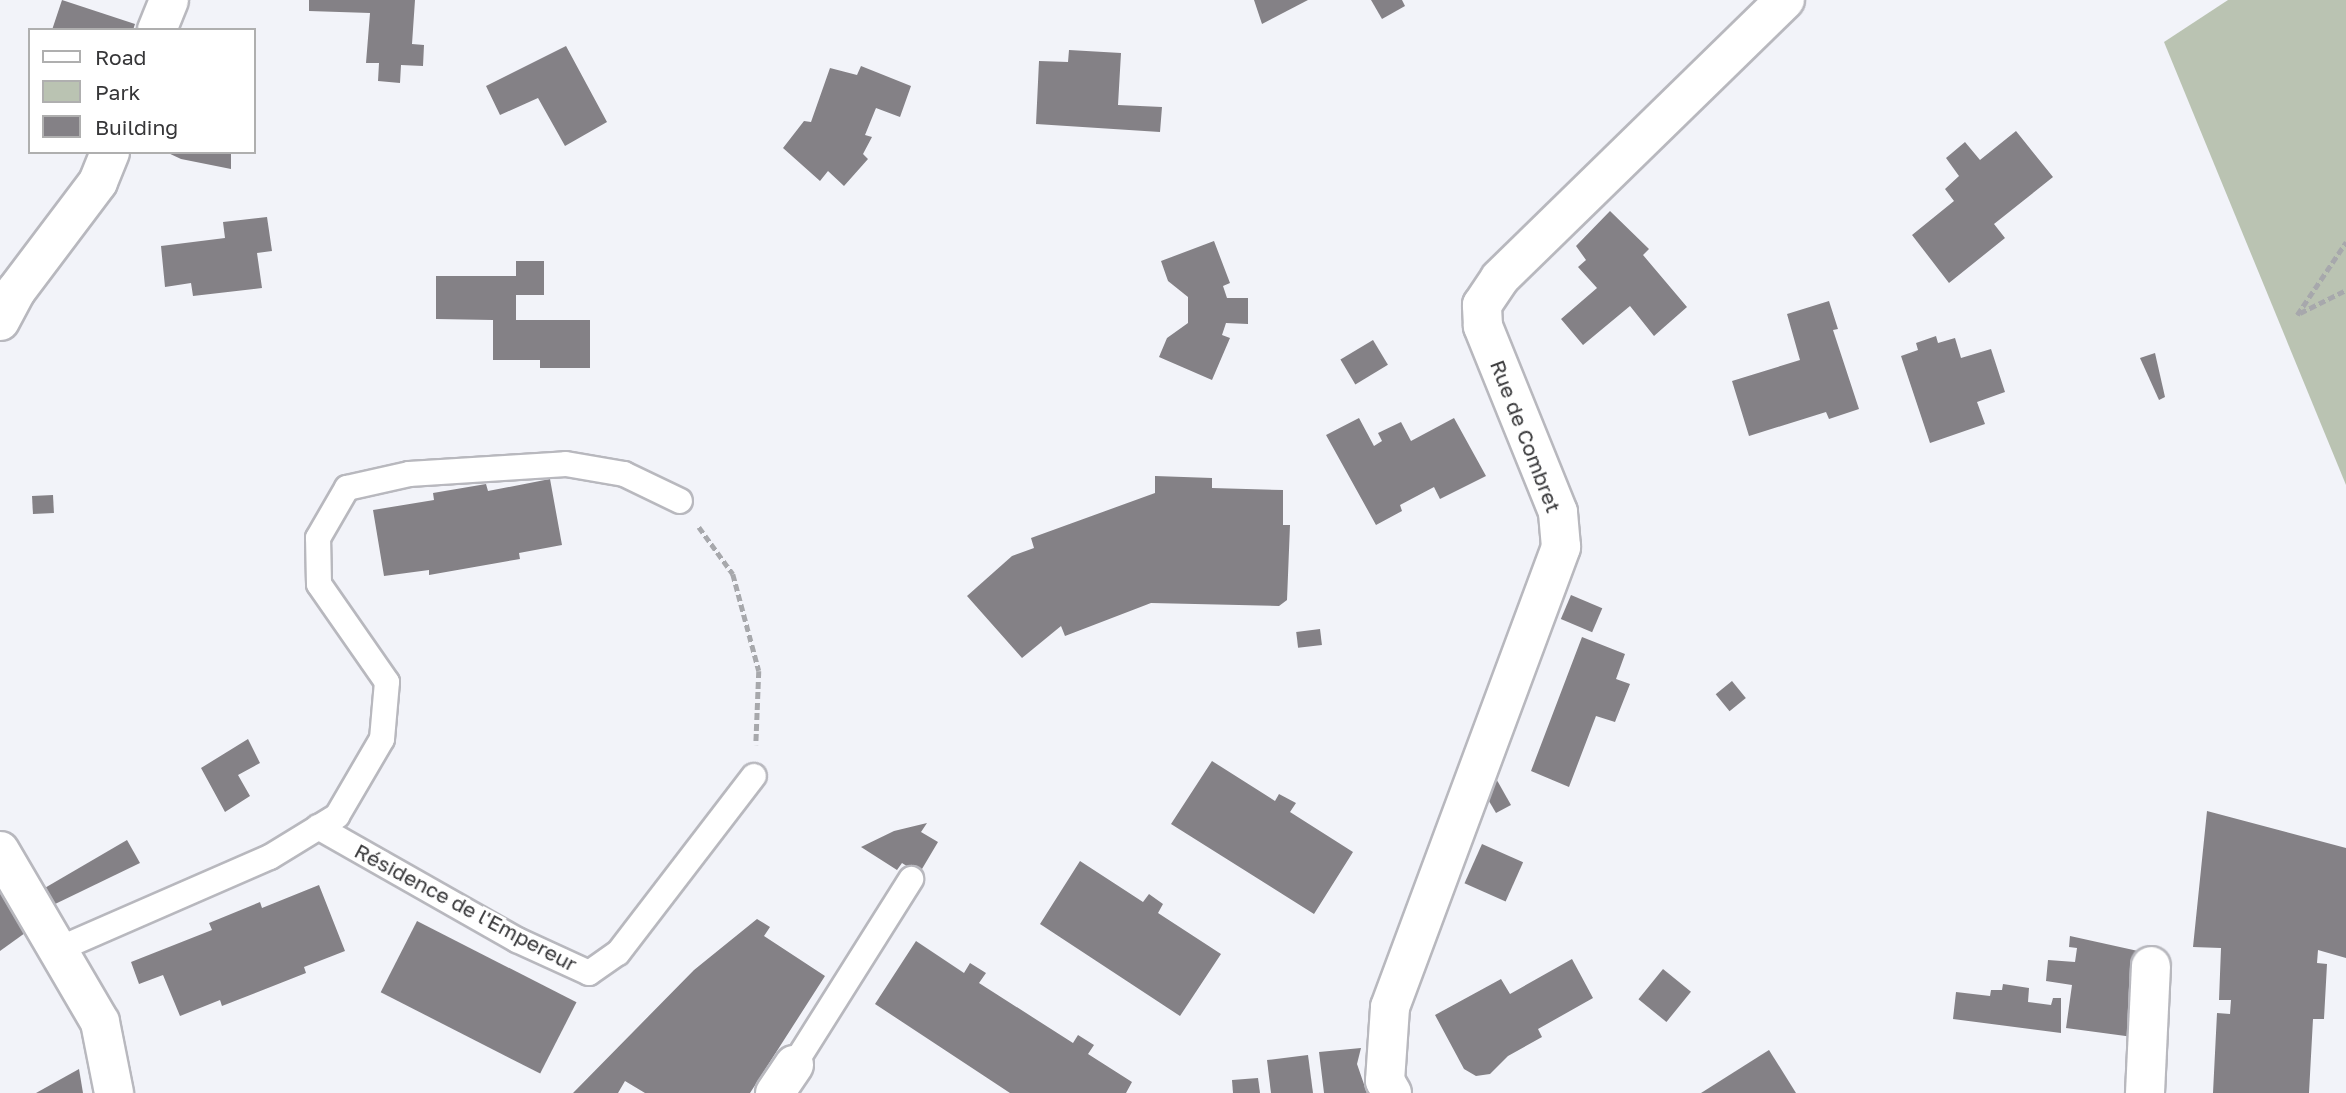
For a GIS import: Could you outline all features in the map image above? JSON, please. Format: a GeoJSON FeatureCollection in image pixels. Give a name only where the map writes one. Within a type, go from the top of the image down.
{"type":"FeatureCollection","features":[{"type":"Feature","properties":{"kind":"street"},"geometry":{"type":"LineString","coordinates":[[158,28],[169,0]]}},
{"type":"Feature","properties":{"kind":"street","name":"Rue de Combret"},"geometry":{"type":"LineString","coordinates":[[1392,1093],[1385,1081],[1390,1007],[1561,547],[1558,512],[1483,326],[1482,305],[1500,278],[1785,0]]}},
{"type":"Feature","properties":{"kind":"street"},"geometry":{"type":"LineString","coordinates":[[0,321],[16,291],[98,182],[109,154]]}},
{"type":"Feature","properties":{"kind":"street"},"geometry":{"type":"LineString","coordinates":[[0,851],[100,1022],[114,1093]]}},
{"type":"Feature","properties":{"kind":"street"},"geometry":{"type":"LineString","coordinates":[[2145,1093],[2151,966]]}},
{"type":"Feature","properties":{"kind":"lane"},"geometry":{"type":"LineString","coordinates":[[59,949],[270,857],[337,816],[382,739],[387,682],[319,584],[318,538],[347,488],[409,474],[566,464],[624,474],[680,501]]}},
{"type":"Feature","properties":{"kind":"lane","name":"Résidence de l'Empereur"},"geometry":{"type":"LineString","coordinates":[[318,827],[517,940],[589,973],[618,953],[754,776]]}},
{"type":"Feature","properties":{"kind":"lane"},"geometry":{"type":"LineString","coordinates":[[784,1079],[911,879]]}},
{"type":"Feature","properties":{"kind":"path"},"geometry":{"type":"LineString","coordinates":[[2346,242],[2297,315],[2346,290]]}},
{"type":"Feature","properties":{"kind":"path"},"geometry":{"type":"LineString","coordinates":[[680,501],[733,574],[759,670],[754,776]]}},
{"type":"Feature","properties":{"kind":"green space"},"geometry":{"type":"Polygon","coordinates":[[[2228,0],[2346,0],[2346,485],[2164,42],[2228,0]]]}},
{"type":"Feature","properties":{"kind":"building"},"geometry":{"type":"Polygon","coordinates":[[[62,0],[135,24],[134,28],[53,28],[62,0]]]}},
{"type":"Feature","properties":{"kind":"building"},"geometry":{"type":"Polygon","coordinates":[[[309,0],[415,0],[412,44],[424,45],[423,66],[401,65],[400,83],[378,81],[379,63],[366,63],[370,13],[309,11],[309,0]]]}},
{"type":"Feature","properties":{"kind":"building"},"geometry":{"type":"Polygon","coordinates":[[[1254,0],[1308,0],[1262,24],[1254,0]]]}},
{"type":"Feature","properties":{"kind":"building"},"geometry":{"type":"Polygon","coordinates":[[[1371,0],[1402,0],[1405,6],[1382,19],[1371,0]]]}},
{"type":"Feature","properties":{"kind":"building"},"geometry":{"type":"Polygon","coordinates":[[[566,46],[607,122],[565,146],[538,98],[500,115],[486,86],[566,46]]]}},
{"type":"Feature","properties":{"kind":"building"},"geometry":{"type":"Polygon","coordinates":[[[1069,50],[1121,53],[1118,105],[1162,107],[1160,132],[1036,124],[1039,61],[1068,62],[1069,50]]]}},
{"type":"Feature","properties":{"kind":"building"},"geometry":{"type":"Polygon","coordinates":[[[861,66],[911,86],[900,117],[876,108],[865,135],[872,137],[863,154],[868,159],[844,186],[828,171],[820,181],[783,148],[804,121],[811,122],[830,68],[857,75],[861,66]]]}},
{"type":"Feature","properties":{"kind":"building"},"geometry":{"type":"Polygon","coordinates":[[[2016,131],[2053,177],[1994,224],[2005,238],[1949,283],[1912,235],[1954,201],[1945,189],[1959,176],[1946,158],[1965,142],[1980,160],[2016,131]]]}},
{"type":"Feature","properties":{"kind":"building"},"geometry":{"type":"Polygon","coordinates":[[[170,154],[231,154],[231,169],[181,159],[170,154]]]}},
{"type":"Feature","properties":{"kind":"building"},"geometry":{"type":"Polygon","coordinates":[[[1610,211],[1649,249],[1643,255],[1687,307],[1654,336],[1630,306],[1583,345],[1561,319],[1597,288],[1578,267],[1586,260],[1576,246],[1610,211]]]}},
{"type":"Feature","properties":{"kind":"building"},"geometry":{"type":"Polygon","coordinates":[[[267,217],[272,251],[257,253],[262,288],[193,296],[191,283],[165,287],[161,246],[225,238],[223,222],[267,217]]]}},
{"type":"Feature","properties":{"kind":"building"},"geometry":{"type":"Polygon","coordinates":[[[1214,241],[1230,283],[1223,286],[1227,298],[1248,298],[1248,324],[1226,323],[1222,335],[1230,338],[1212,380],[1159,357],[1167,338],[1188,323],[1188,297],[1168,281],[1161,261],[1214,241]]]}},
{"type":"Feature","properties":{"kind":"building"},"geometry":{"type":"Polygon","coordinates":[[[516,261],[544,261],[544,295],[516,295],[516,320],[590,320],[590,368],[540,368],[540,360],[493,360],[493,320],[436,319],[436,276],[516,276],[516,261]]]}},
{"type":"Feature","properties":{"kind":"building"},"geometry":{"type":"Polygon","coordinates":[[[1829,301],[1838,329],[1833,330],[1859,409],[1829,419],[1826,412],[1749,436],[1732,381],[1800,360],[1787,314],[1829,301]]]}},
{"type":"Feature","properties":{"kind":"building"},"geometry":{"type":"Polygon","coordinates":[[[1936,336],[1938,343],[1955,338],[1961,358],[1991,349],[2005,392],[1977,402],[1985,424],[1930,443],[1901,356],[1918,350],[1916,343],[1936,336]]]}},
{"type":"Feature","properties":{"kind":"building"},"geometry":{"type":"Polygon","coordinates":[[[1373,340],[1388,365],[1355,384],[1340,360],[1373,340]]]}},
{"type":"Feature","properties":{"kind":"building"},"geometry":{"type":"Polygon","coordinates":[[[2155,353],[2165,397],[2159,400],[2140,358],[2155,353]]]}},
{"type":"Feature","properties":{"kind":"building"},"geometry":{"type":"Polygon","coordinates":[[[1359,418],[1374,446],[1382,441],[1378,433],[1401,422],[1411,441],[1454,418],[1486,476],[1440,499],[1434,487],[1400,505],[1402,511],[1376,525],[1326,435],[1359,418]]]}},
{"type":"Feature","properties":{"kind":"building"},"geometry":{"type":"Polygon","coordinates":[[[1155,476],[1212,478],[1212,488],[1283,490],[1283,525],[1290,525],[1287,600],[1279,606],[1151,603],[1065,636],[1061,626],[1022,658],[967,596],[1012,556],[1034,548],[1031,538],[1155,493],[1155,476]]]}},
{"type":"Feature","properties":{"kind":"building"},"geometry":{"type":"Polygon","coordinates":[[[550,479],[562,545],[519,553],[520,559],[429,575],[429,570],[384,576],[373,510],[434,500],[433,493],[486,484],[488,491],[550,479]]]}},
{"type":"Feature","properties":{"kind":"building"},"geometry":{"type":"Polygon","coordinates":[[[53,495],[54,513],[33,514],[32,496],[53,495]]]}},
{"type":"Feature","properties":{"kind":"building"},"geometry":{"type":"Polygon","coordinates":[[[1571,595],[1602,608],[1592,632],[1561,619],[1571,595]]]}},
{"type":"Feature","properties":{"kind":"building"},"geometry":{"type":"Polygon","coordinates":[[[1320,629],[1322,645],[1298,648],[1296,632],[1320,629]]]}},
{"type":"Feature","properties":{"kind":"building"},"geometry":{"type":"Polygon","coordinates":[[[1582,637],[1625,654],[1616,679],[1630,684],[1615,722],[1596,716],[1569,787],[1531,771],[1582,637]]]}},
{"type":"Feature","properties":{"kind":"building"},"geometry":{"type":"Polygon","coordinates":[[[1732,681],[1746,698],[1730,711],[1716,694],[1732,681]]]}},
{"type":"Feature","properties":{"kind":"building"},"geometry":{"type":"Polygon","coordinates":[[[248,739],[260,763],[238,775],[250,796],[225,812],[201,768],[248,739]]]}},
{"type":"Feature","properties":{"kind":"building"},"geometry":{"type":"Polygon","coordinates":[[[1212,761],[1275,801],[1279,794],[1296,803],[1290,812],[1353,852],[1314,914],[1171,824],[1212,761]]]}},
{"type":"Feature","properties":{"kind":"building"},"geometry":{"type":"Polygon","coordinates":[[[1494,775],[1511,805],[1496,813],[1486,796],[1494,775]]]}},
{"type":"Feature","properties":{"kind":"building"},"geometry":{"type":"Polygon","coordinates":[[[2207,811],[2346,848],[2346,958],[2318,950],[2317,963],[2327,964],[2324,1019],[2313,1019],[2309,1093],[2213,1093],[2217,1013],[2230,1014],[2231,1000],[2219,1000],[2221,948],[2193,947],[2207,811]]]}},
{"type":"Feature","properties":{"kind":"building"},"geometry":{"type":"Polygon","coordinates":[[[927,823],[921,832],[938,842],[919,874],[902,863],[897,870],[861,847],[894,831],[927,823]]]}},
{"type":"Feature","properties":{"kind":"building"},"geometry":{"type":"Polygon","coordinates":[[[127,840],[140,863],[51,906],[43,889],[127,840]]]}},
{"type":"Feature","properties":{"kind":"building"},"geometry":{"type":"Polygon","coordinates":[[[1482,844],[1523,862],[1506,902],[1465,883],[1482,844]]]}},
{"type":"Feature","properties":{"kind":"building"},"geometry":{"type":"Polygon","coordinates":[[[1080,861],[1143,902],[1149,894],[1163,904],[1158,913],[1221,954],[1180,1016],[1040,924],[1080,861]]]}},
{"type":"Feature","properties":{"kind":"building"},"geometry":{"type":"Polygon","coordinates":[[[0,882],[25,933],[0,951],[0,882]]]}},
{"type":"Feature","properties":{"kind":"building"},"geometry":{"type":"Polygon","coordinates":[[[319,885],[345,951],[304,967],[306,973],[222,1006],[220,1000],[180,1016],[163,975],[139,984],[131,962],[212,930],[209,923],[260,902],[262,908],[319,885]]]}},
{"type":"Feature","properties":{"kind":"building"},"geometry":{"type":"Polygon","coordinates":[[[757,919],[770,927],[764,936],[825,976],[750,1093],[645,1093],[625,1081],[618,1093],[573,1093],[694,970],[757,919]]]}},
{"type":"Feature","properties":{"kind":"building"},"geometry":{"type":"Polygon","coordinates":[[[417,921],[576,1002],[540,1074],[381,992],[417,921]]]}},
{"type":"Feature","properties":{"kind":"building"},"geometry":{"type":"Polygon","coordinates":[[[2070,936],[2138,951],[2133,1037],[2066,1028],[2072,985],[2046,981],[2048,960],[2075,962],[2077,948],[2069,947],[2070,936]]]}},
{"type":"Feature","properties":{"kind":"building"},"geometry":{"type":"Polygon","coordinates":[[[916,941],[964,973],[970,963],[986,973],[979,983],[1073,1043],[1078,1035],[1094,1045],[1088,1054],[1132,1082],[1126,1093],[1010,1093],[875,1004],[916,941]]]}},
{"type":"Feature","properties":{"kind":"building"},"geometry":{"type":"Polygon","coordinates":[[[1572,959],[1593,998],[1538,1029],[1542,1037],[1508,1056],[1490,1074],[1476,1076],[1464,1069],[1435,1015],[1501,979],[1510,994],[1572,959]]]}},
{"type":"Feature","properties":{"kind":"building"},"geometry":{"type":"Polygon","coordinates":[[[1663,969],[1691,992],[1666,1022],[1638,999],[1663,969]]]}},
{"type":"Feature","properties":{"kind":"building"},"geometry":{"type":"Polygon","coordinates":[[[2003,984],[2029,988],[2028,1002],[2051,1005],[2053,998],[2061,998],[2061,1033],[1953,1019],[1956,992],[1990,996],[1991,990],[2002,990],[2003,984]]]}},
{"type":"Feature","properties":{"kind":"building"},"geometry":{"type":"Polygon","coordinates":[[[1361,1048],[1357,1064],[1367,1093],[1324,1093],[1319,1052],[1361,1048]]]}},
{"type":"Feature","properties":{"kind":"building"},"geometry":{"type":"Polygon","coordinates":[[[1769,1050],[1796,1093],[1701,1093],[1769,1050]]]}},
{"type":"Feature","properties":{"kind":"building"},"geometry":{"type":"Polygon","coordinates":[[[1308,1055],[1313,1093],[1271,1093],[1267,1060],[1308,1055]]]}},
{"type":"Feature","properties":{"kind":"building"},"geometry":{"type":"Polygon","coordinates":[[[79,1069],[83,1093],[36,1093],[79,1069]]]}},
{"type":"Feature","properties":{"kind":"building"},"geometry":{"type":"Polygon","coordinates":[[[1258,1078],[1260,1093],[1233,1093],[1232,1080],[1258,1078]]]}}]}
